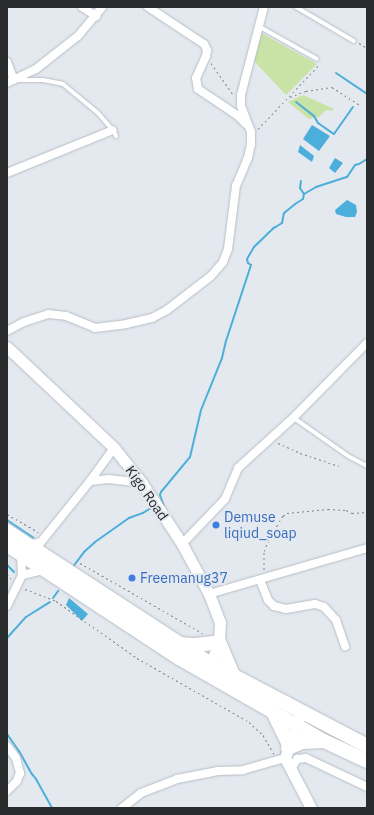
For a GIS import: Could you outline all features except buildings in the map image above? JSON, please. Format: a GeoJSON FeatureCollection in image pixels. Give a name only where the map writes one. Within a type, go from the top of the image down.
{"type":"FeatureCollection","features":[{"type":"Feature","properties":{"kind":"highway"},"geometry":{"type":"LineString","coordinates":[[7,531],[35,546],[179,644],[209,668],[274,712],[324,741],[367,761]]}},
{"type":"Feature","properties":{"kind":"highway"},"geometry":{"type":"LineString","coordinates":[[7,545],[35,546]]}},
{"type":"Feature","properties":{"kind":"highway"},"geometry":{"type":"LineString","coordinates":[[35,546],[44,570],[179,658],[233,675],[367,746]]}},
{"type":"Feature","properties":{"kind":"highway"},"geometry":{"type":"LineString","coordinates":[[179,644],[219,642],[233,675]]}},
{"type":"Feature","properties":{"kind":"highway"},"geometry":{"type":"LineString","coordinates":[[274,712],[285,753],[302,742],[324,741]]}},
{"type":"Feature","properties":{"kind":"street"},"geometry":{"type":"LineString","coordinates":[[82,7],[96,16]]}},
{"type":"Feature","properties":{"kind":"street"},"geometry":{"type":"LineString","coordinates":[[7,62],[10,82],[36,70],[78,36],[102,7]]}},
{"type":"Feature","properties":{"kind":"street"},"geometry":{"type":"LineString","coordinates":[[148,7],[204,44],[207,50],[206,56],[196,78],[198,89],[236,115],[247,125]]}},
{"type":"Feature","properties":{"kind":"street"},"geometry":{"type":"LineString","coordinates":[[7,331],[24,322],[48,314],[66,316],[95,328],[144,320],[167,310],[211,276],[223,262],[228,249],[236,186],[248,158],[252,138],[241,106],[241,95],[264,7]]}},
{"type":"Feature","properties":{"kind":"street"},"geometry":{"type":"LineString","coordinates":[[7,173],[114,133]]}},
{"type":"Feature","properties":{"kind":"street"},"geometry":{"type":"LineString","coordinates":[[182,544],[225,500],[238,468],[293,418],[367,344]]}},
{"type":"Feature","properties":{"kind":"street","name":"Kigo Road"},"geometry":{"type":"LineString","coordinates":[[7,347],[114,448],[142,483],[182,544],[209,594],[220,622],[219,642],[209,668]]}},
{"type":"Feature","properties":{"kind":"street"},"geometry":{"type":"LineString","coordinates":[[7,606],[35,546],[90,481],[114,448]]}},
{"type":"Feature","properties":{"kind":"street"},"geometry":{"type":"LineString","coordinates":[[90,481],[109,479],[142,483]]}},
{"type":"Feature","properties":{"kind":"street"},"geometry":{"type":"LineString","coordinates":[[209,594],[367,548]]}},
{"type":"Feature","properties":{"kind":"street"},"geometry":{"type":"LineString","coordinates":[[22,575],[44,570]]}},
{"type":"Feature","properties":{"kind":"street"},"geometry":{"type":"LineString","coordinates":[[262,579],[268,600],[274,606],[286,609],[315,604],[324,607],[336,620],[345,646]]}},
{"type":"Feature","properties":{"kind":"street"},"geometry":{"type":"LineString","coordinates":[[302,711],[285,753],[291,769],[311,808]]}},
{"type":"Feature","properties":{"kind":"street"},"geometry":{"type":"LineString","coordinates":[[7,746],[16,758],[20,773],[17,781],[7,791]]}},
{"type":"Feature","properties":{"kind":"street"},"geometry":{"type":"LineString","coordinates":[[122,808],[142,793],[177,779],[218,771],[243,770],[285,753],[306,758],[367,787]]}},
{"type":"Feature","properties":{"kind":"street"},"geometry":{"type":"LineString","coordinates":[[291,769],[297,759],[306,758]]}},
{"type":"Feature","properties":{"kind":"lane"},"geometry":{"type":"LineString","coordinates":[[296,7],[354,41]]}},
{"type":"Feature","properties":{"kind":"lane"},"geometry":{"type":"LineString","coordinates":[[260,27],[317,60]]}},
{"type":"Feature","properties":{"kind":"lane"},"geometry":{"type":"LineString","coordinates":[[10,82],[43,80],[63,84],[98,113],[114,133]]}},
{"type":"Feature","properties":{"kind":"lane"},"geometry":{"type":"LineString","coordinates":[[293,418],[348,456],[367,466]]}},
{"type":"Feature","properties":{"kind":"path"},"geometry":{"type":"LineString","coordinates":[[354,41],[367,48]]}},
{"type":"Feature","properties":{"kind":"path"},"geometry":{"type":"LineString","coordinates":[[206,56],[241,106]]}},
{"type":"Feature","properties":{"kind":"path"},"geometry":{"type":"LineString","coordinates":[[252,138],[275,110],[320,63],[317,60]]}},
{"type":"Feature","properties":{"kind":"path"},"geometry":{"type":"LineString","coordinates":[[289,97],[306,91],[332,87],[360,105]]}},
{"type":"Feature","properties":{"kind":"path"},"geometry":{"type":"LineString","coordinates":[[271,438],[300,453],[339,466]]}},
{"type":"Feature","properties":{"kind":"path"},"geometry":{"type":"LineString","coordinates":[[262,579],[264,551],[269,539],[287,513],[328,509],[346,510],[352,513],[367,512]]}},
{"type":"Feature","properties":{"kind":"path"},"geometry":{"type":"LineString","coordinates":[[7,514],[35,546]]}},
{"type":"Feature","properties":{"kind":"path"},"geometry":{"type":"LineString","coordinates":[[80,563],[219,642]]}},
{"type":"Feature","properties":{"kind":"path"},"geometry":{"type":"LineString","coordinates":[[7,574],[17,584],[29,592],[56,601],[137,658],[249,722],[263,736],[285,753]]}},
{"type":"Feature","properties":{"kind":"green space"},"geometry":{"type":"Polygon","coordinates":[[[261,33],[317,64],[286,95],[254,61],[261,33]]]}},
{"type":"Feature","properties":{"kind":"green space"},"geometry":{"type":"Polygon","coordinates":[[[303,95],[334,109],[332,111],[326,110],[319,117],[309,119],[288,102],[303,95]]]}},
{"type":"Feature","properties":{"kind":"water"},"geometry":{"type":"Polygon","coordinates":[[[312,125],[330,136],[319,151],[303,139],[312,125]]]}},
{"type":"Feature","properties":{"kind":"water"},"geometry":{"type":"Polygon","coordinates":[[[300,145],[314,156],[312,162],[298,152],[300,145]]]}},
{"type":"Feature","properties":{"kind":"water"},"geometry":{"type":"Polygon","coordinates":[[[335,158],[343,163],[335,173],[329,168],[335,158]]]}},
{"type":"Feature","properties":{"kind":"water"},"geometry":{"type":"Polygon","coordinates":[[[347,200],[356,205],[357,212],[355,217],[346,217],[336,214],[335,210],[347,200]]]}},
{"type":"Feature","properties":{"kind":"water"},"geometry":{"type":"Polygon","coordinates":[[[69,598],[88,614],[82,621],[66,605],[69,598]]]}},
{"type":"Feature","properties":{"kind":"waterway"},"geometry":{"type":"LineString","coordinates":[[336,73],[367,94]]}},
{"type":"Feature","properties":{"kind":"waterway"},"geometry":{"type":"LineString","coordinates":[[296,102],[314,116],[318,123],[334,134],[353,107]]}},
{"type":"Feature","properties":{"kind":"waterway"},"geometry":{"type":"LineString","coordinates":[[304,194],[316,187],[347,177],[355,165],[367,159]]}},
{"type":"Feature","properties":{"kind":"waterway"},"geometry":{"type":"LineString","coordinates":[[164,506],[160,495],[161,492],[190,457],[201,410],[222,358],[226,341],[251,265],[248,263],[247,259],[254,247],[274,228],[282,223],[284,213],[303,199],[304,194],[300,188],[301,181]]}},
{"type":"Feature","properties":{"kind":"waterway"},"geometry":{"type":"LineString","coordinates":[[72,568],[84,552],[95,542],[129,518],[143,513],[151,508]]}},
{"type":"Feature","properties":{"kind":"waterway"},"geometry":{"type":"LineString","coordinates":[[7,520],[34,538]]}},
{"type":"Feature","properties":{"kind":"waterway"},"geometry":{"type":"LineString","coordinates":[[7,565],[14,572]]}},
{"type":"Feature","properties":{"kind":"waterway"},"geometry":{"type":"LineString","coordinates":[[53,598],[58,591]]}},
{"type":"Feature","properties":{"kind":"waterway"},"geometry":{"type":"LineString","coordinates":[[7,638],[26,617],[50,602]]}},
{"type":"Feature","properties":{"kind":"waterway"},"geometry":{"type":"LineString","coordinates":[[7,734],[19,751],[52,808]]}},
{"type":"Feature","properties":{"kind":"place","name":"Demuse liqiud_soap"},"geometry":{"type":"Point","coordinates":[216,525]}},
{"type":"Feature","properties":{"kind":"place","name":"Freemanug37"},"geometry":{"type":"Point","coordinates":[132,578]}}]}
